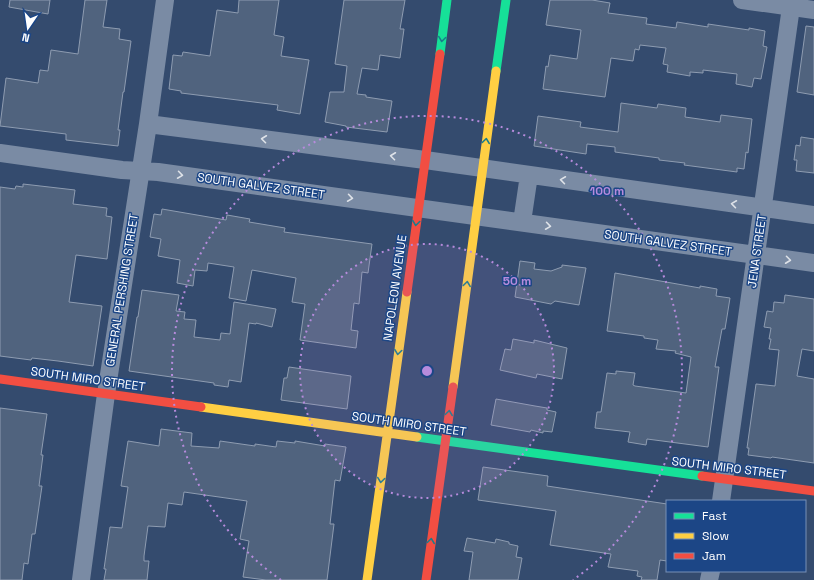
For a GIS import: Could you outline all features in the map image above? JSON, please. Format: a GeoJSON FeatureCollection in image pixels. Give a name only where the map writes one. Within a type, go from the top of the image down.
{"type":"FeatureCollection","features":[{"type":"Feature","properties":{"kind":"main road","name":"NAPOLEON AVENUE"},"geometry":{"type":"LineString","coordinates":[[367,580],[447,0]]}},
{"type":"Feature","properties":{"kind":"main road"},"geometry":{"type":"LineString","coordinates":[[426,580],[506,0]]}},
{"type":"Feature","properties":{"kind":"main road","name":"SOUTH MIRO STREET"},"geometry":{"type":"LineString","coordinates":[[0,379],[814,491]]}},
{"type":"Feature","properties":{"kind":"street","name":"GENERAL PERSHING STREET"},"geometry":{"type":"LineString","coordinates":[[81,580],[106,394],[141,171],[165,0]]}},
{"type":"Feature","properties":{"kind":"street"},"geometry":{"type":"LineString","coordinates":[[742,0],[792,3],[814,10]]}},
{"type":"Feature","properties":{"kind":"street","name":"JENA STREET"},"geometry":{"type":"LineString","coordinates":[[721,500],[792,3]]}},
{"type":"Feature","properties":{"kind":"street"},"geometry":{"type":"LineString","coordinates":[[148,124],[425,160],[814,215]]}},
{"type":"Feature","properties":{"kind":"street","name":"SOUTH GALVEZ STREET"},"geometry":{"type":"LineString","coordinates":[[0,153],[158,172],[419,207],[756,256],[814,263]]}},
{"type":"Feature","properties":{"kind":"street"},"geometry":{"type":"LineString","coordinates":[[522,222],[529,175]]}},
{"type":"Feature","properties":{"kind":"building"},"geometry":{"type":"Polygon","coordinates":[[[10,0],[50,0],[48,14],[9,7],[10,0]]]}},
{"type":"Feature","properties":{"kind":"building"},"geometry":{"type":"Polygon","coordinates":[[[85,0],[107,0],[103,27],[120,29],[119,39],[131,41],[118,130],[120,130],[118,146],[66,140],[66,134],[0,126],[6,78],[38,83],[40,70],[48,71],[51,50],[78,54],[85,0]]]}},
{"type":"Feature","properties":{"kind":"building"},"geometry":{"type":"Polygon","coordinates":[[[239,0],[279,0],[274,35],[284,37],[281,56],[309,60],[300,114],[277,110],[278,105],[181,93],[181,91],[169,89],[173,55],[182,56],[183,52],[210,56],[217,10],[238,13],[239,0]]]}},
{"type":"Feature","properties":{"kind":"building"},"geometry":{"type":"Polygon","coordinates":[[[344,0],[405,0],[400,29],[404,29],[400,58],[380,55],[378,70],[362,68],[357,94],[392,101],[387,132],[346,127],[325,122],[330,92],[344,92],[347,66],[335,64],[344,0]]]}},
{"type":"Feature","properties":{"kind":"building"},"geometry":{"type":"Polygon","coordinates":[[[550,0],[592,0],[610,3],[608,13],[647,18],[646,24],[676,28],[677,22],[708,27],[708,24],[765,31],[763,46],[767,47],[761,79],[754,78],[752,87],[736,84],[737,74],[703,70],[703,73],[690,72],[690,76],[667,72],[668,65],[663,64],[666,48],[640,45],[639,50],[635,49],[633,61],[611,58],[605,97],[543,89],[546,66],[548,67],[550,55],[577,59],[581,30],[546,25],[550,0]]]}},
{"type":"Feature","properties":{"kind":"building"},"geometry":{"type":"Polygon","coordinates":[[[806,26],[814,27],[814,95],[797,92],[806,26]]]}},
{"type":"Feature","properties":{"kind":"building"},"geometry":{"type":"Polygon","coordinates":[[[621,103],[657,108],[658,104],[686,108],[685,117],[720,122],[721,115],[752,119],[748,153],[746,152],[744,169],[737,168],[737,172],[684,165],[685,163],[659,160],[659,158],[615,152],[615,147],[587,144],[586,154],[534,146],[538,116],[581,122],[580,127],[618,132],[621,103]]]}},
{"type":"Feature","properties":{"kind":"building"},"geometry":{"type":"Polygon","coordinates":[[[801,137],[814,139],[814,173],[796,171],[797,160],[794,160],[796,145],[800,146],[801,137]]]}},
{"type":"Feature","properties":{"kind":"building"},"geometry":{"type":"Polygon","coordinates":[[[23,184],[75,190],[73,204],[107,208],[106,216],[112,217],[107,259],[76,255],[69,302],[102,306],[93,366],[32,358],[31,360],[0,356],[0,187],[15,189],[16,186],[23,187],[23,184]]]}},
{"type":"Feature","properties":{"kind":"building"},"geometry":{"type":"Polygon","coordinates":[[[162,209],[226,220],[227,215],[250,219],[249,222],[285,228],[284,232],[372,244],[368,273],[362,272],[359,304],[354,303],[351,330],[358,331],[356,348],[300,340],[305,304],[292,302],[296,278],[252,270],[246,301],[229,298],[234,267],[208,263],[207,271],[195,270],[193,286],[177,283],[180,260],[158,256],[161,239],[150,237],[154,214],[161,215],[162,209]]]}},
{"type":"Feature","properties":{"kind":"building"},"geometry":{"type":"Polygon","coordinates":[[[520,261],[535,263],[534,269],[551,271],[562,267],[562,265],[586,268],[579,305],[555,301],[551,304],[515,297],[520,261]]]}},
{"type":"Feature","properties":{"kind":"building"},"geometry":{"type":"Polygon","coordinates":[[[615,273],[700,288],[700,286],[717,289],[716,296],[730,298],[725,329],[722,329],[715,367],[719,367],[708,447],[647,439],[646,445],[628,442],[630,432],[595,428],[597,412],[601,412],[607,373],[616,374],[616,371],[635,373],[633,385],[635,386],[686,393],[691,357],[675,353],[676,351],[656,349],[658,340],[644,338],[644,336],[607,331],[615,273]]]}},
{"type":"Feature","properties":{"kind":"building"},"geometry":{"type":"Polygon","coordinates":[[[142,290],[179,295],[176,311],[185,312],[184,319],[196,320],[194,337],[220,340],[221,333],[230,334],[234,302],[276,309],[272,327],[249,323],[241,382],[229,380],[228,387],[214,385],[214,383],[129,371],[142,290]]]}},
{"type":"Feature","properties":{"kind":"building"},"geometry":{"type":"Polygon","coordinates":[[[785,295],[814,299],[814,351],[802,349],[797,376],[814,379],[814,463],[748,455],[749,448],[747,448],[756,384],[775,386],[779,350],[769,349],[771,328],[764,327],[767,311],[773,312],[774,302],[784,303],[785,295]]]}},
{"type":"Feature","properties":{"kind":"building"},"geometry":{"type":"Polygon","coordinates":[[[513,339],[534,343],[534,340],[567,348],[562,379],[537,374],[536,378],[500,370],[505,349],[511,350],[513,339]]]}},
{"type":"Feature","properties":{"kind":"building"},"geometry":{"type":"Polygon","coordinates":[[[289,367],[351,376],[347,409],[281,400],[284,378],[287,378],[289,367]]]}},
{"type":"Feature","properties":{"kind":"building"},"geometry":{"type":"Polygon","coordinates":[[[496,399],[547,408],[547,410],[556,412],[552,432],[543,431],[543,433],[531,430],[530,432],[491,425],[496,399]]]}},
{"type":"Feature","properties":{"kind":"building"},"geometry":{"type":"Polygon","coordinates":[[[0,408],[47,414],[41,455],[43,455],[39,486],[42,486],[35,534],[32,534],[28,564],[24,563],[22,580],[0,580],[0,408]]]}},
{"type":"Feature","properties":{"kind":"building"},"geometry":{"type":"Polygon","coordinates":[[[161,429],[192,433],[191,446],[219,448],[220,441],[255,446],[255,444],[276,447],[277,441],[295,443],[295,441],[325,446],[325,444],[346,447],[340,481],[335,480],[330,524],[334,524],[327,580],[266,580],[243,577],[249,541],[240,539],[247,501],[184,492],[182,505],[168,503],[165,527],[148,526],[144,556],[144,561],[149,561],[147,580],[104,580],[106,569],[104,569],[110,527],[122,528],[128,487],[121,486],[128,441],[159,446],[161,429]]]}},
{"type":"Feature","properties":{"kind":"building"},"geometry":{"type":"Polygon","coordinates":[[[483,467],[548,476],[547,486],[666,504],[666,561],[660,560],[657,580],[641,580],[642,577],[637,576],[638,571],[608,567],[611,554],[550,545],[556,511],[478,500],[483,467]]]}},
{"type":"Feature","properties":{"kind":"building"},"geometry":{"type":"Polygon","coordinates":[[[467,538],[495,543],[496,539],[518,546],[516,557],[522,558],[518,580],[469,580],[473,552],[464,551],[467,538]]]}},
{"type":"Feature","properties":{"kind":"traffic: fast"},"geometry":{"type":"LineString","coordinates":[[440,54],[447,0]]}},
{"type":"Feature","properties":{"kind":"traffic: fast"},"geometry":{"type":"LineString","coordinates":[[496,71],[506,0]]}},
{"type":"Feature","properties":{"kind":"traffic: fast"},"geometry":{"type":"LineString","coordinates":[[417,437],[702,476]]}},
{"type":"Feature","properties":{"kind":"traffic: slow"},"geometry":{"type":"LineString","coordinates":[[453,387],[496,71]]}},
{"type":"Feature","properties":{"kind":"traffic: slow"},"geometry":{"type":"LineString","coordinates":[[367,580],[407,292]]}},
{"type":"Feature","properties":{"kind":"traffic: slow"},"geometry":{"type":"LineString","coordinates":[[201,407],[417,437]]}},
{"type":"Feature","properties":{"kind":"traffic: jam"},"geometry":{"type":"LineString","coordinates":[[407,292],[440,54]]}},
{"type":"Feature","properties":{"kind":"traffic: jam"},"geometry":{"type":"LineString","coordinates":[[0,379],[201,407]]}},
{"type":"Feature","properties":{"kind":"traffic: jam"},"geometry":{"type":"LineString","coordinates":[[426,580],[453,387]]}},
{"type":"Feature","properties":{"kind":"traffic: jam"},"geometry":{"type":"LineString","coordinates":[[702,476],[814,491]]}}]}
